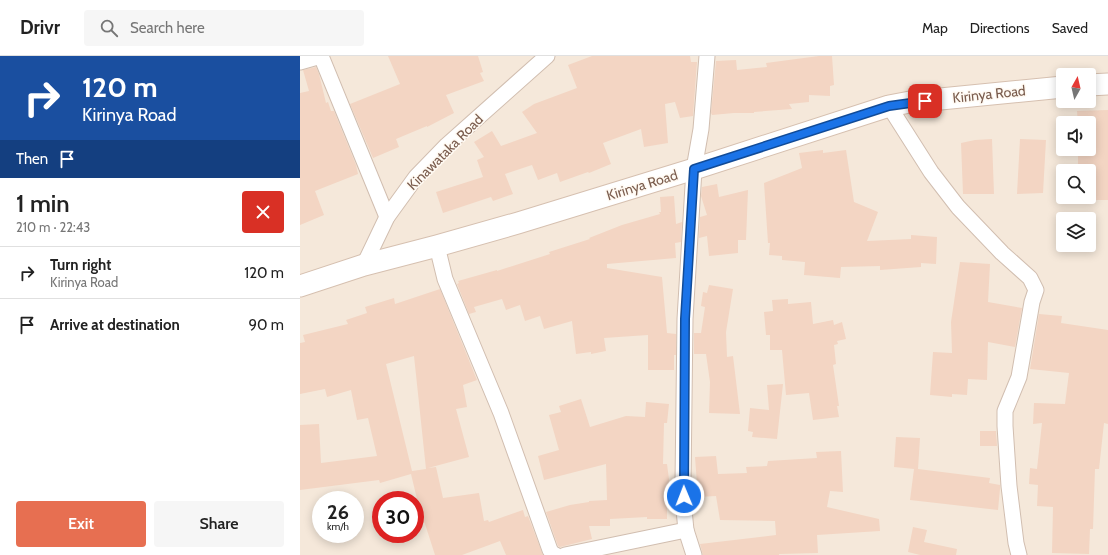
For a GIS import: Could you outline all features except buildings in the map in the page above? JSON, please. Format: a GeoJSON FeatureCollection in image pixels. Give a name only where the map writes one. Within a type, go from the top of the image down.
{"type":"FeatureCollection","features":[{"type":"Feature","properties":{"kind":"main road"},"geometry":{"type":"LineString","coordinates":[[1096,85],[1108,84]]}},
{"type":"Feature","properties":{"kind":"main road","name":"Kirinya Road"},"geometry":{"type":"LineString","coordinates":[[300,286],[364,265],[518,223],[694,169],[889,106],[910,102],[1056,88]]}},
{"type":"Feature","properties":{"kind":"street"},"geometry":{"type":"LineString","coordinates":[[300,62],[321,56],[387,217]]}},
{"type":"Feature","properties":{"kind":"street","name":"Kinawataka Road"},"geometry":{"type":"LineString","coordinates":[[364,265],[387,217],[416,178],[442,151],[547,56]]}},
{"type":"Feature","properties":{"kind":"street"},"geometry":{"type":"LineString","coordinates":[[694,555],[686,530],[683,482],[685,319],[694,169],[701,129],[707,56]]}},
{"type":"Feature","properties":{"kind":"street"},"geometry":{"type":"LineString","coordinates":[[889,106],[931,172],[958,207],[1002,253],[1030,278],[1036,290],[1032,302],[1019,377],[1005,411],[1009,486],[1016,544],[1020,555]]}},
{"type":"Feature","properties":{"kind":"street"},"geometry":{"type":"LineString","coordinates":[[437,246],[445,279],[501,413],[550,550],[556,555]]}},
{"type":"Feature","properties":{"kind":"street"},"geometry":{"type":"LineString","coordinates":[[565,555],[686,530]]}},
{"type":"Feature","properties":{"kind":"shaded area"},"geometry":{"type":"Polygon","coordinates":[[[300,56],[1108,56],[1108,555],[300,555],[300,56]]]}},
{"type":"Feature","properties":{"kind":"route"},"geometry":{"type":"LineString","coordinates":[[684,496],[685,319],[694,169],[889,106],[925,101]]}}]}
